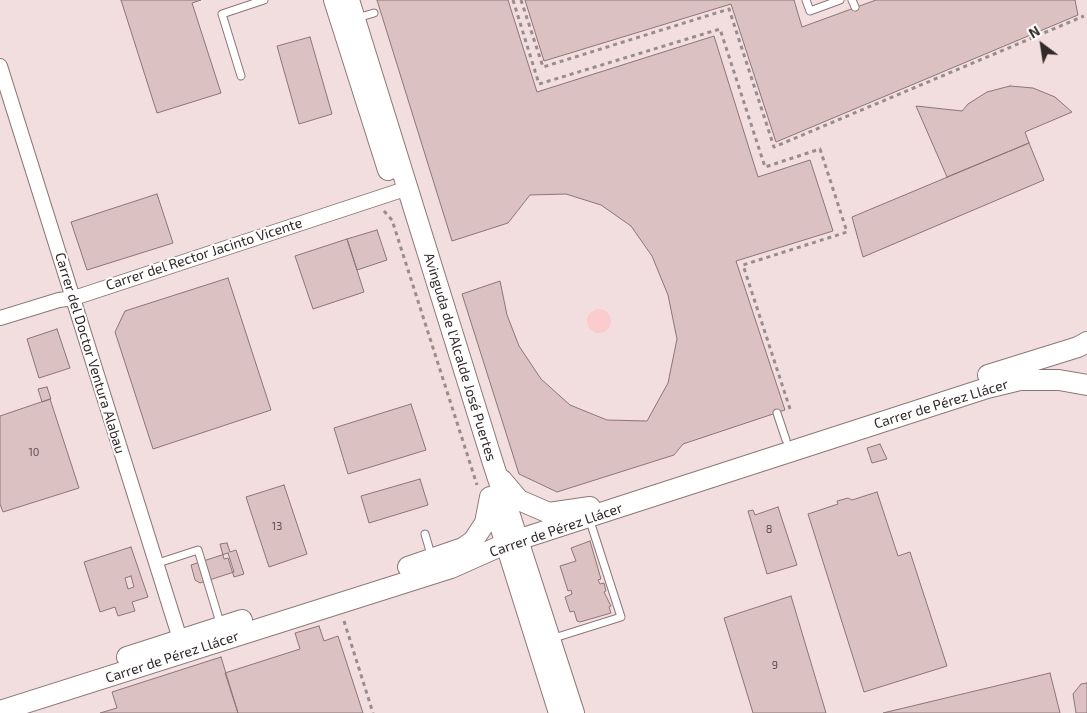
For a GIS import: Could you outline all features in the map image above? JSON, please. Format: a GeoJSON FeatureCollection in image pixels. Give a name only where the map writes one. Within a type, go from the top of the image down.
{"type":"FeatureCollection","features":[{"type":"Feature","properties":{"kind":"street","name":"Avinguda de l'Alcalde José Puertes"},"geometry":{"type":"LineString","coordinates":[[334,0],[489,505],[512,542],[551,639],[574,713]]}},
{"type":"Feature","properties":{"kind":"street","name":"Avinguda de l'Alcalde José Puertes"},"geometry":{"type":"LineString","coordinates":[[349,0],[355,19],[394,192],[496,472],[512,542],[559,713]]}},
{"type":"Feature","properties":{"kind":"street","name":"Carrer del Doctor Ventura Alabau"},"geometry":{"type":"LineString","coordinates":[[0,66],[180,639]]}},
{"type":"Feature","properties":{"kind":"street","name":"Carrer del Rector Jacinto Vicente"},"geometry":{"type":"LineString","coordinates":[[0,318],[59,300],[74,298],[394,192]]}},
{"type":"Feature","properties":{"kind":"street","name":"Carrer de Pérez Llácer"},"geometry":{"type":"LineString","coordinates":[[496,472],[519,500],[549,513],[585,509],[710,468],[743,454],[1078,347],[1087,342]]}},
{"type":"Feature","properties":{"kind":"street","name":"Carrer de Pérez Llácer"},"geometry":{"type":"LineString","coordinates":[[0,711],[451,568],[512,542],[986,388],[1020,380],[1059,380],[1087,385]]}},
{"type":"Feature","properties":{"kind":"street","name":"Carrer de Pérez Llácer"},"geometry":{"type":"LineString","coordinates":[[0,696],[432,560],[464,548],[480,532],[489,505]]}},
{"type":"Feature","properties":{"kind":"lane"},"geometry":{"type":"LineString","coordinates":[[241,76],[222,14],[264,0]]}},
{"type":"Feature","properties":{"kind":"lane"},"geometry":{"type":"LineString","coordinates":[[806,0],[810,11],[840,0]]}},
{"type":"Feature","properties":{"kind":"lane"},"geometry":{"type":"LineString","coordinates":[[355,19],[374,13]]}},
{"type":"Feature","properties":{"kind":"lane"},"geometry":{"type":"LineString","coordinates":[[777,413],[786,440]]}},
{"type":"Feature","properties":{"kind":"lane"},"geometry":{"type":"LineString","coordinates":[[551,639],[620,617],[589,518]]}},
{"type":"Feature","properties":{"kind":"lane"},"geometry":{"type":"LineString","coordinates":[[425,534],[432,560]]}},
{"type":"Feature","properties":{"kind":"lane"},"geometry":{"type":"LineString","coordinates":[[156,564],[198,550],[221,627]]}},
{"type":"Feature","properties":{"kind":"path"},"geometry":{"type":"LineString","coordinates":[[513,0],[539,84],[720,29],[765,167],[820,149],[847,232],[743,265],[790,410]]}},
{"type":"Feature","properties":{"kind":"path"},"geometry":{"type":"LineString","coordinates":[[521,0],[542,67],[729,9],[774,147],[1084,16]]}},
{"type":"Feature","properties":{"kind":"path"},"geometry":{"type":"LineString","coordinates":[[394,192],[386,214],[392,220],[470,466],[489,505]]}},
{"type":"Feature","properties":{"kind":"path"},"geometry":{"type":"LineString","coordinates":[[342,616],[374,713]]}},
{"type":"Feature","properties":{"kind":"shaded area"},"geometry":{"type":"Polygon","coordinates":[[[0,0],[1087,0],[1087,713],[0,713],[0,0]]]}},
{"type":"Feature","properties":{"kind":"shaded area"},"geometry":{"type":"Polygon","coordinates":[[[599,309],[607,313],[611,321],[607,329],[599,333],[591,329],[587,321],[591,313],[599,309]]]}},
{"type":"Feature","properties":{"kind":"building"},"geometry":{"type":"Polygon","coordinates":[[[121,0],[201,0],[192,3],[221,93],[157,113],[121,0]]]}},
{"type":"Feature","properties":{"kind":"building"},"geometry":{"type":"Polygon","coordinates":[[[377,0],[508,0],[537,92],[714,36],[758,177],[810,160],[833,231],[736,261],[785,410],[683,444],[674,455],[557,492],[519,474],[462,294],[500,281],[507,315],[519,346],[541,379],[570,405],[607,420],[647,421],[668,383],[677,339],[668,295],[652,256],[631,226],[601,205],[566,194],[530,195],[508,223],[452,241],[377,0]]]}},
{"type":"Feature","properties":{"kind":"building"},"geometry":{"type":"Polygon","coordinates":[[[525,0],[794,0],[802,27],[876,0],[1075,0],[1078,15],[776,142],[731,4],[544,61],[525,0]]]}},
{"type":"Feature","properties":{"kind":"building"},"geometry":{"type":"Polygon","coordinates":[[[310,37],[332,114],[299,124],[277,46],[310,37]]]}},
{"type":"Feature","properties":{"kind":"building"},"geometry":{"type":"Polygon","coordinates":[[[1010,86],[1033,88],[1055,97],[1072,112],[1025,132],[1029,143],[947,177],[916,106],[962,111],[968,104],[987,92],[1010,86]]]}},
{"type":"Feature","properties":{"kind":"building"},"geometry":{"type":"Polygon","coordinates":[[[1029,143],[1044,180],[863,257],[852,217],[1029,143]]]}},
{"type":"Feature","properties":{"kind":"building"},"geometry":{"type":"Polygon","coordinates":[[[157,194],[173,243],[87,270],[71,222],[157,194]]]}},
{"type":"Feature","properties":{"kind":"building"},"geometry":{"type":"Polygon","coordinates":[[[377,230],[387,260],[357,270],[347,239],[377,230]]]}},
{"type":"Feature","properties":{"kind":"building"},"geometry":{"type":"Polygon","coordinates":[[[347,239],[364,292],[313,309],[295,256],[347,239]]]}},
{"type":"Feature","properties":{"kind":"building"},"geometry":{"type":"Polygon","coordinates":[[[228,278],[271,410],[153,449],[115,332],[125,311],[228,278]]]}},
{"type":"Feature","properties":{"kind":"building"},"geometry":{"type":"Polygon","coordinates":[[[57,329],[70,368],[39,378],[27,339],[57,329]]]}},
{"type":"Feature","properties":{"kind":"building"},"geometry":{"type":"Polygon","coordinates":[[[47,387],[51,399],[42,402],[38,389],[47,387]]]}},
{"type":"Feature","properties":{"kind":"building"},"geometry":{"type":"Polygon","coordinates":[[[50,399],[79,488],[3,512],[0,504],[0,416],[50,399]]]}},
{"type":"Feature","properties":{"kind":"building"},"geometry":{"type":"Polygon","coordinates":[[[411,404],[426,450],[348,474],[334,428],[411,404]]]}},
{"type":"Feature","properties":{"kind":"building"},"geometry":{"type":"Polygon","coordinates":[[[880,444],[887,459],[872,463],[867,448],[880,444]]]}},
{"type":"Feature","properties":{"kind":"building"},"geometry":{"type":"Polygon","coordinates":[[[420,479],[428,505],[369,523],[361,496],[420,479]]]}},
{"type":"Feature","properties":{"kind":"building"},"geometry":{"type":"Polygon","coordinates":[[[284,485],[307,554],[269,567],[246,497],[284,485]]]}},
{"type":"Feature","properties":{"kind":"building"},"geometry":{"type":"Polygon","coordinates":[[[877,492],[898,556],[910,552],[947,666],[864,692],[808,514],[838,504],[837,501],[848,498],[852,500],[877,492]]]}},
{"type":"Feature","properties":{"kind":"building"},"geometry":{"type":"Polygon","coordinates":[[[778,507],[797,565],[767,574],[748,511],[753,510],[755,515],[778,507]]]}},
{"type":"Feature","properties":{"kind":"building"},"geometry":{"type":"Polygon","coordinates":[[[590,541],[601,579],[598,580],[600,584],[604,583],[606,591],[604,592],[611,606],[609,607],[611,613],[580,622],[577,621],[574,611],[570,612],[565,597],[572,594],[571,590],[568,591],[560,566],[576,561],[571,548],[590,541]]]}},
{"type":"Feature","properties":{"kind":"building"},"geometry":{"type":"Polygon","coordinates":[[[227,543],[230,552],[236,550],[244,574],[234,577],[228,558],[224,559],[220,544],[227,543]]]}},
{"type":"Feature","properties":{"kind":"building"},"geometry":{"type":"Polygon","coordinates":[[[131,547],[148,597],[132,602],[135,611],[118,616],[115,607],[100,612],[84,562],[131,547]],[[131,576],[125,578],[128,589],[134,587],[131,576]]]}},
{"type":"Feature","properties":{"kind":"building"},"geometry":{"type":"Polygon","coordinates":[[[228,553],[234,572],[200,583],[195,580],[191,565],[228,553]]]}},
{"type":"Feature","properties":{"kind":"building"},"geometry":{"type":"Polygon","coordinates":[[[791,596],[826,713],[753,713],[724,618],[791,596]]]}},
{"type":"Feature","properties":{"kind":"building"},"geometry":{"type":"Polygon","coordinates":[[[319,626],[324,641],[338,636],[363,713],[238,713],[225,673],[300,649],[295,633],[319,626]]]}},
{"type":"Feature","properties":{"kind":"building"},"geometry":{"type":"Polygon","coordinates":[[[221,657],[238,713],[100,713],[117,708],[112,692],[221,657]]]}},
{"type":"Feature","properties":{"kind":"building"},"geometry":{"type":"Polygon","coordinates":[[[1050,673],[1060,713],[883,713],[1050,673]]]}},
{"type":"Feature","properties":{"kind":"building"},"geometry":{"type":"Polygon","coordinates":[[[1087,683],[1087,713],[1076,713],[1073,694],[1081,684],[1087,683]]]}}]}
